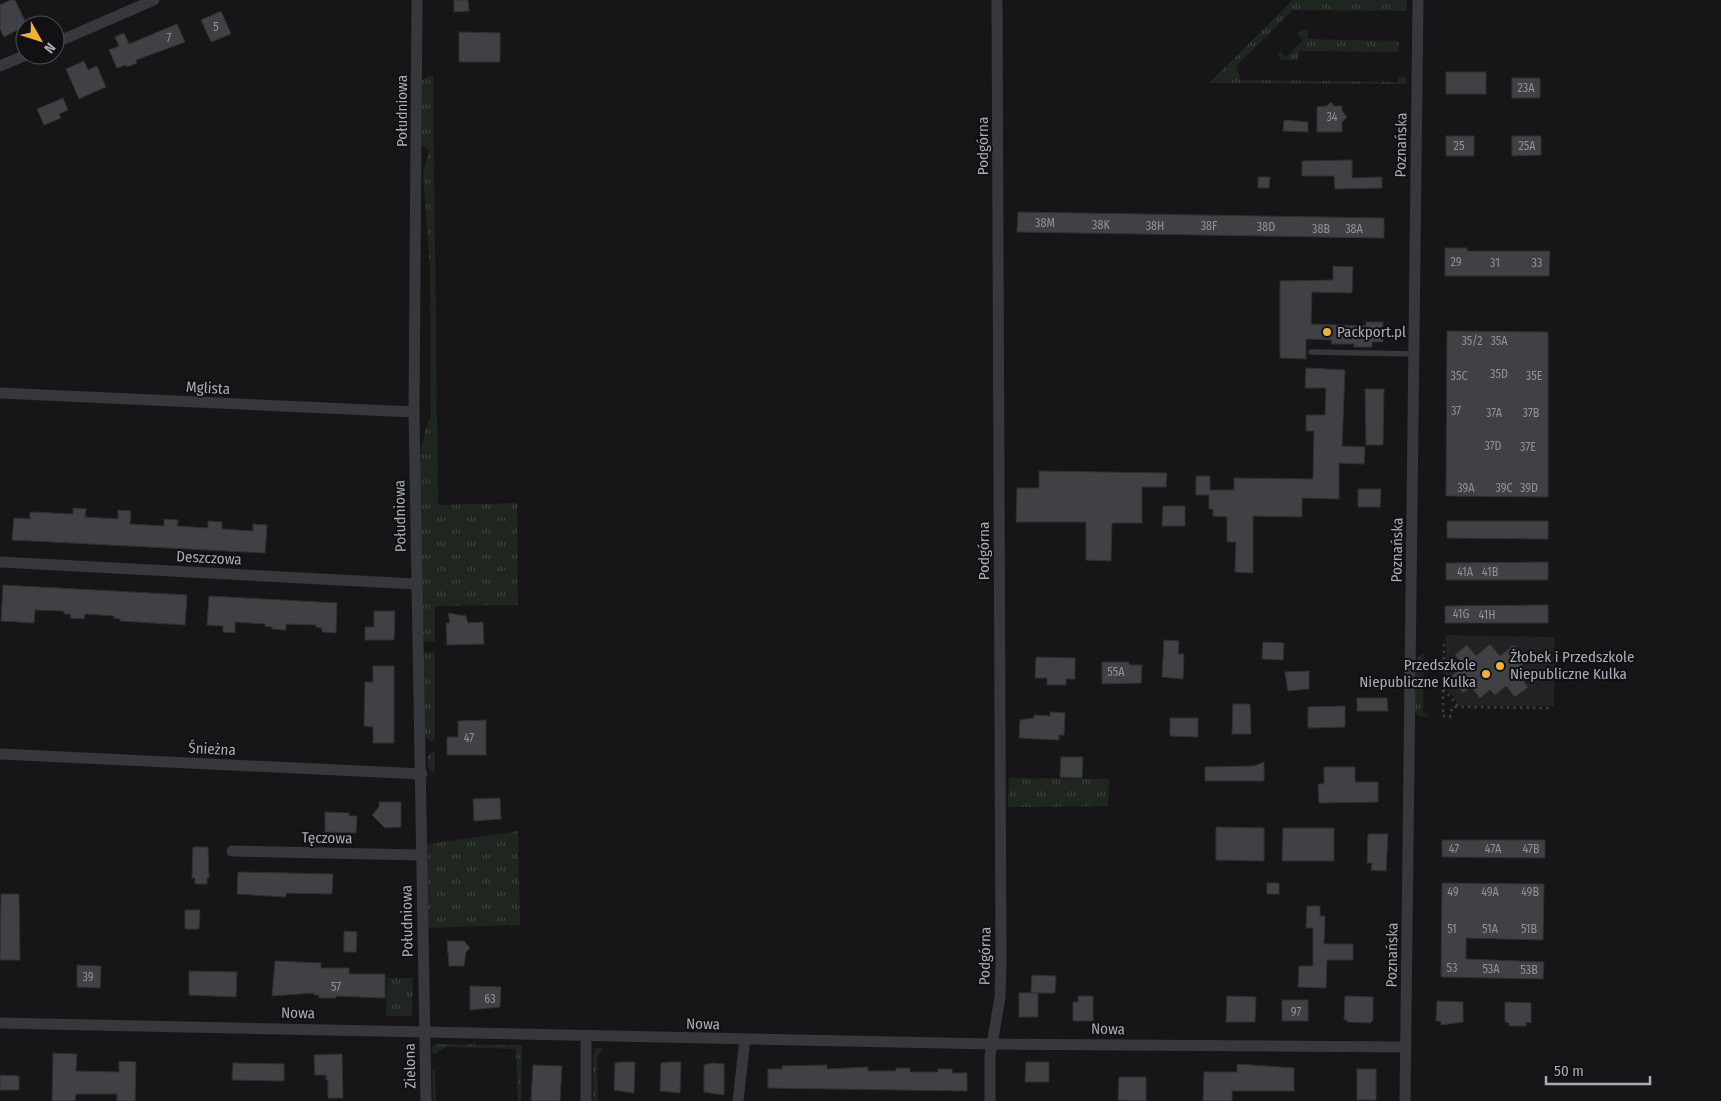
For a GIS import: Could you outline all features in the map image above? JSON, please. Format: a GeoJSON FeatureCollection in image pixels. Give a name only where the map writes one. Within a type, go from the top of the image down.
{"type":"FeatureCollection","features":[{"type":"Feature","properties":{"kind":"street"},"geometry":{"type":"LineString","coordinates":[[65,38],[154,0]]}},
{"type":"Feature","properties":{"kind":"street","name":"Południowa"},"geometry":{"type":"LineString","coordinates":[[417,0],[414,412],[416,584],[422,774],[421,855],[424,1031]]}},
{"type":"Feature","properties":{"kind":"street","name":"Podgórna"},"geometry":{"type":"LineString","coordinates":[[990,1101],[992,1044],[1000,997],[1001,962],[997,0]]}},
{"type":"Feature","properties":{"kind":"street","name":"Poznańska"},"geometry":{"type":"LineString","coordinates":[[1405,1101],[1418,0]]}},
{"type":"Feature","properties":{"kind":"street"},"geometry":{"type":"LineString","coordinates":[[0,66],[15,60]]}},
{"type":"Feature","properties":{"kind":"street","name":"Mglista"},"geometry":{"type":"LineString","coordinates":[[0,393],[414,412]]}},
{"type":"Feature","properties":{"kind":"street","name":"Deszczowa"},"geometry":{"type":"LineString","coordinates":[[0,562],[416,584]]}},
{"type":"Feature","properties":{"kind":"street","name":"Śnieżna"},"geometry":{"type":"LineString","coordinates":[[0,754],[422,774]]}},
{"type":"Feature","properties":{"kind":"street","name":"Tęczowa"},"geometry":{"type":"LineString","coordinates":[[232,851],[421,855]]}},
{"type":"Feature","properties":{"kind":"street","name":"Nowa"},"geometry":{"type":"LineString","coordinates":[[0,1023],[424,1031],[745,1040],[1406,1047]]}},
{"type":"Feature","properties":{"kind":"street","name":"Zielona"},"geometry":{"type":"LineString","coordinates":[[424,1031],[426,1101]]}},
{"type":"Feature","properties":{"kind":"street"},"geometry":{"type":"LineString","coordinates":[[586,1036],[586,1101]]}},
{"type":"Feature","properties":{"kind":"street"},"geometry":{"type":"LineString","coordinates":[[738,1101],[745,1040]]}},
{"type":"Feature","properties":{"kind":"lane"},"geometry":{"type":"LineString","coordinates":[[1311,352],[1414,354]]}},
{"type":"Feature","properties":{"kind":"path"},"geometry":{"type":"LineString","coordinates":[[1444,644],[1443,715],[1446,718],[1451,715],[1452,707]]}},
{"type":"Feature","properties":{"kind":"path"},"geometry":{"type":"LineString","coordinates":[[1438,688],[1443,688],[1459,707]]}},
{"type":"Feature","properties":{"kind":"path"},"geometry":{"type":"LineString","coordinates":[[1443,707],[1551,708]]}},
{"type":"Feature","properties":{"kind":"shaded area","name":"Żłobek i Przedszkole Niepubliczne Kulka"},"geometry":{"type":"Polygon","coordinates":[[[1446,635],[1555,637],[1554,706],[1460,706],[1445,688],[1446,635]]]}},
{"type":"Feature","properties":{"kind":"green space"},"geometry":{"type":"Polygon","coordinates":[[[1293,0],[1407,0],[1407,11],[1293,10],[1236,66],[1241,80],[1398,82],[1399,76],[1405,77],[1408,84],[1209,83],[1293,0]]]}},
{"type":"Feature","properties":{"kind":"green space"},"geometry":{"type":"Polygon","coordinates":[[[1303,30],[1308,30],[1308,39],[1399,41],[1398,52],[1299,51],[1298,60],[1281,60],[1278,54],[1280,51],[1286,57],[1303,40],[1297,34],[1303,30]]]}},
{"type":"Feature","properties":{"kind":"green space"},"geometry":{"type":"Polygon","coordinates":[[[433,76],[438,505],[517,503],[518,605],[435,606],[435,642],[422,642],[418,524],[419,490],[425,434],[431,416],[430,270],[423,172],[429,151],[422,145],[422,80],[433,76]]]}},
{"type":"Feature","properties":{"kind":"green space"},"geometry":{"type":"Polygon","coordinates":[[[435,652],[435,740],[431,741],[425,736],[422,653],[435,652]]]}},
{"type":"Feature","properties":{"kind":"green space"},"geometry":{"type":"Polygon","coordinates":[[[1424,653],[1423,712],[1431,717],[1419,716],[1415,712],[1416,659],[1424,653]]]}},
{"type":"Feature","properties":{"kind":"green space"},"geometry":{"type":"Polygon","coordinates":[[[435,750],[435,774],[428,768],[428,756],[435,750]]]}},
{"type":"Feature","properties":{"kind":"green space"},"geometry":{"type":"Polygon","coordinates":[[[1009,778],[1109,779],[1108,806],[1008,807],[1009,778]]]}},
{"type":"Feature","properties":{"kind":"green space"},"geometry":{"type":"Polygon","coordinates":[[[518,831],[520,925],[426,928],[427,844],[518,831]]]}},
{"type":"Feature","properties":{"kind":"green space"},"geometry":{"type":"Polygon","coordinates":[[[387,978],[413,978],[412,1016],[386,1016],[387,978]]]}},
{"type":"Feature","properties":{"kind":"green space"},"geometry":{"type":"Polygon","coordinates":[[[436,1044],[520,1045],[522,1047],[521,1101],[518,1101],[516,1049],[446,1047],[435,1054],[431,1052],[432,1046],[436,1044]]]}},
{"type":"Feature","properties":{"kind":"green space"},"geometry":{"type":"Polygon","coordinates":[[[596,1048],[603,1048],[597,1057],[598,1101],[593,1101],[593,1055],[596,1048]]]}},
{"type":"Feature","properties":{"kind":"green space"},"geometry":{"type":"Polygon","coordinates":[[[435,1068],[436,1101],[433,1101],[432,1070],[435,1068]]]}},
{"type":"Feature","properties":{"kind":"building"},"geometry":{"type":"Polygon","coordinates":[[[10,0],[15,0],[22,15],[15,15],[15,31],[4,37],[0,29],[0,5],[10,0]]]}},
{"type":"Feature","properties":{"kind":"building"},"geometry":{"type":"Polygon","coordinates":[[[454,0],[468,0],[469,11],[454,12],[454,0]]]}},
{"type":"Feature","properties":{"kind":"building"},"geometry":{"type":"Polygon","coordinates":[[[221,11],[231,34],[211,42],[201,20],[221,11]]]}},
{"type":"Feature","properties":{"kind":"building"},"geometry":{"type":"Polygon","coordinates":[[[177,24],[185,42],[136,60],[137,63],[127,67],[126,65],[117,68],[109,50],[119,46],[115,37],[124,33],[129,44],[177,24]]]}},
{"type":"Feature","properties":{"kind":"building"},"geometry":{"type":"Polygon","coordinates":[[[459,32],[500,33],[500,62],[459,62],[459,32]]]}},
{"type":"Feature","properties":{"kind":"building"},"geometry":{"type":"Polygon","coordinates":[[[84,61],[88,70],[97,66],[106,87],[79,99],[66,69],[84,61]]]}},
{"type":"Feature","properties":{"kind":"building"},"geometry":{"type":"Polygon","coordinates":[[[1446,72],[1486,72],[1486,94],[1446,94],[1446,72]]]}},
{"type":"Feature","properties":{"kind":"building"},"geometry":{"type":"Polygon","coordinates":[[[1512,78],[1540,78],[1540,98],[1512,98],[1512,78]]]}},
{"type":"Feature","properties":{"kind":"building"},"geometry":{"type":"Polygon","coordinates":[[[63,98],[68,110],[59,114],[61,118],[44,125],[37,109],[63,98]]]}},
{"type":"Feature","properties":{"kind":"building"},"geometry":{"type":"Polygon","coordinates":[[[1331,102],[1334,106],[1342,106],[1342,111],[1347,117],[1342,122],[1342,132],[1317,132],[1317,107],[1327,106],[1331,102]]]}},
{"type":"Feature","properties":{"kind":"building"},"geometry":{"type":"Polygon","coordinates":[[[1284,120],[1308,122],[1308,132],[1283,131],[1284,120]]]}},
{"type":"Feature","properties":{"kind":"building"},"geometry":{"type":"Polygon","coordinates":[[[1446,136],[1474,136],[1474,156],[1446,156],[1446,136]]]}},
{"type":"Feature","properties":{"kind":"building"},"geometry":{"type":"Polygon","coordinates":[[[1512,136],[1541,136],[1541,155],[1512,156],[1512,136]]]}},
{"type":"Feature","properties":{"kind":"building"},"geometry":{"type":"Polygon","coordinates":[[[1352,160],[1352,178],[1382,177],[1382,188],[1335,189],[1334,176],[1302,176],[1302,161],[1352,160]]]}},
{"type":"Feature","properties":{"kind":"building"},"geometry":{"type":"Polygon","coordinates":[[[1258,177],[1270,177],[1269,188],[1258,188],[1258,177]]]}},
{"type":"Feature","properties":{"kind":"building"},"geometry":{"type":"Polygon","coordinates":[[[1018,212],[1384,218],[1384,238],[1017,232],[1018,212]]]}},
{"type":"Feature","properties":{"kind":"building"},"geometry":{"type":"Polygon","coordinates":[[[1445,248],[1467,248],[1467,251],[1550,251],[1549,276],[1445,276],[1445,248]]]}},
{"type":"Feature","properties":{"kind":"building"},"geometry":{"type":"Polygon","coordinates":[[[1333,266],[1353,267],[1352,293],[1312,292],[1311,324],[1366,326],[1366,322],[1383,322],[1383,342],[1372,342],[1372,347],[1354,347],[1354,344],[1331,344],[1332,340],[1306,339],[1306,359],[1280,358],[1280,281],[1333,280],[1333,266]]]}},
{"type":"Feature","properties":{"kind":"building"},"geometry":{"type":"Polygon","coordinates":[[[1447,331],[1548,332],[1548,497],[1446,496],[1447,331]]]}},
{"type":"Feature","properties":{"kind":"building"},"geometry":{"type":"Polygon","coordinates":[[[1306,368],[1345,370],[1342,446],[1365,447],[1364,464],[1339,463],[1339,499],[1302,498],[1302,517],[1253,516],[1253,573],[1235,572],[1236,542],[1227,542],[1227,517],[1213,516],[1213,509],[1209,509],[1209,495],[1196,495],[1196,476],[1210,476],[1210,490],[1234,490],[1234,478],[1313,479],[1314,431],[1306,431],[1306,415],[1325,415],[1326,388],[1305,388],[1306,368]]]}},
{"type":"Feature","properties":{"kind":"building"},"geometry":{"type":"Polygon","coordinates":[[[1365,389],[1384,389],[1383,445],[1366,445],[1365,389]]]}},
{"type":"Feature","properties":{"kind":"building"},"geometry":{"type":"Polygon","coordinates":[[[1039,471],[1167,473],[1166,487],[1142,487],[1142,523],[1112,523],[1111,561],[1086,560],[1086,522],[1016,522],[1017,488],[1039,488],[1039,471]]]}},
{"type":"Feature","properties":{"kind":"building"},"geometry":{"type":"Polygon","coordinates":[[[1358,489],[1381,489],[1380,507],[1358,507],[1358,489]]]}},
{"type":"Feature","properties":{"kind":"building"},"geometry":{"type":"Polygon","coordinates":[[[1163,506],[1185,506],[1185,526],[1162,526],[1163,506]]]}},
{"type":"Feature","properties":{"kind":"building"},"geometry":{"type":"Polygon","coordinates":[[[73,508],[86,509],[85,517],[118,519],[118,510],[131,511],[130,524],[164,526],[164,519],[178,520],[177,526],[208,528],[208,521],[222,522],[222,529],[253,531],[253,524],[267,525],[265,553],[12,540],[14,518],[30,519],[30,512],[73,514],[73,508]]]}},
{"type":"Feature","properties":{"kind":"building"},"geometry":{"type":"Polygon","coordinates":[[[1447,521],[1548,521],[1548,539],[1447,538],[1447,521]]]}},
{"type":"Feature","properties":{"kind":"building"},"geometry":{"type":"Polygon","coordinates":[[[1548,562],[1548,580],[1446,580],[1446,563],[1548,562]]]}},
{"type":"Feature","properties":{"kind":"building"},"geometry":{"type":"Polygon","coordinates":[[[3,585],[187,595],[185,625],[120,621],[120,619],[114,618],[114,616],[85,614],[84,619],[70,618],[71,614],[64,614],[64,611],[35,610],[34,623],[1,621],[3,585]]]}},
{"type":"Feature","properties":{"kind":"building"},"geometry":{"type":"Polygon","coordinates":[[[209,596],[337,603],[336,633],[322,632],[322,628],[316,627],[316,625],[286,624],[286,630],[272,629],[272,627],[265,626],[265,624],[235,622],[235,633],[223,632],[223,626],[207,625],[209,596]]]}},
{"type":"Feature","properties":{"kind":"building"},"geometry":{"type":"Polygon","coordinates":[[[1548,605],[1548,623],[1445,623],[1445,606],[1548,605]]]}},
{"type":"Feature","properties":{"kind":"building"},"geometry":{"type":"Polygon","coordinates":[[[374,611],[395,611],[394,640],[365,640],[365,627],[374,627],[374,611]]]}},
{"type":"Feature","properties":{"kind":"building"},"geometry":{"type":"Polygon","coordinates":[[[448,613],[466,616],[468,623],[483,622],[484,644],[447,645],[446,623],[450,623],[448,613]]]}},
{"type":"Feature","properties":{"kind":"building"},"geometry":{"type":"Polygon","coordinates":[[[1164,640],[1179,641],[1178,654],[1184,654],[1183,679],[1162,677],[1164,640]]]}},
{"type":"Feature","properties":{"kind":"building"},"geometry":{"type":"Polygon","coordinates":[[[1263,642],[1284,643],[1283,660],[1262,659],[1263,642]]]}},
{"type":"Feature","properties":{"kind":"building","name":"Przedszkole Niepubliczne Kulka"},"geometry":{"type":"Polygon","coordinates":[[[1490,644],[1500,656],[1514,645],[1527,661],[1515,670],[1528,687],[1515,697],[1506,686],[1495,695],[1490,690],[1480,698],[1471,687],[1463,693],[1450,677],[1464,666],[1455,655],[1467,645],[1476,656],[1490,644]]]}},
{"type":"Feature","properties":{"kind":"building"},"geometry":{"type":"Polygon","coordinates":[[[1036,657],[1075,658],[1075,679],[1066,679],[1066,685],[1047,685],[1047,678],[1035,678],[1036,657]]]}},
{"type":"Feature","properties":{"kind":"building"},"geometry":{"type":"Polygon","coordinates":[[[1102,662],[1129,662],[1129,665],[1142,665],[1141,683],[1102,684],[1102,662]]]}},
{"type":"Feature","properties":{"kind":"building"},"geometry":{"type":"Polygon","coordinates":[[[373,666],[394,666],[394,743],[373,743],[373,727],[364,726],[365,682],[373,682],[373,666]]]}},
{"type":"Feature","properties":{"kind":"building"},"geometry":{"type":"Polygon","coordinates":[[[1309,671],[1309,689],[1288,691],[1285,672],[1309,671]]]}},
{"type":"Feature","properties":{"kind":"building"},"geometry":{"type":"Polygon","coordinates":[[[1357,698],[1387,698],[1388,711],[1357,711],[1357,698]]]}},
{"type":"Feature","properties":{"kind":"building"},"geometry":{"type":"Polygon","coordinates":[[[1233,704],[1250,704],[1251,734],[1232,734],[1233,704]]]}},
{"type":"Feature","properties":{"kind":"building"},"geometry":{"type":"Polygon","coordinates":[[[1345,706],[1345,727],[1308,728],[1308,707],[1345,706]]]}},
{"type":"Feature","properties":{"kind":"building"},"geometry":{"type":"Polygon","coordinates":[[[1050,712],[1065,713],[1064,735],[1059,735],[1059,740],[1019,738],[1020,720],[1034,718],[1034,715],[1050,716],[1050,712]]]}},
{"type":"Feature","properties":{"kind":"building"},"geometry":{"type":"Polygon","coordinates":[[[1170,718],[1198,718],[1198,737],[1170,736],[1170,718]]]}},
{"type":"Feature","properties":{"kind":"building"},"geometry":{"type":"Polygon","coordinates":[[[486,720],[486,755],[447,755],[447,737],[458,737],[458,721],[486,720]]]}},
{"type":"Feature","properties":{"kind":"building"},"geometry":{"type":"Polygon","coordinates":[[[1061,757],[1083,757],[1082,778],[1060,777],[1061,757]]]}},
{"type":"Feature","properties":{"kind":"building"},"geometry":{"type":"Polygon","coordinates":[[[1264,762],[1264,781],[1205,781],[1205,767],[1254,766],[1264,762]]]}},
{"type":"Feature","properties":{"kind":"building"},"geometry":{"type":"Polygon","coordinates":[[[1324,767],[1355,767],[1355,782],[1378,782],[1378,802],[1319,803],[1318,784],[1324,784],[1324,767]]]}},
{"type":"Feature","properties":{"kind":"building"},"geometry":{"type":"Polygon","coordinates":[[[500,798],[501,819],[474,821],[473,799],[500,798]]]}},
{"type":"Feature","properties":{"kind":"building"},"geometry":{"type":"Polygon","coordinates":[[[379,802],[401,802],[401,827],[385,828],[372,815],[379,807],[379,802]]]}},
{"type":"Feature","properties":{"kind":"building"},"geometry":{"type":"Polygon","coordinates":[[[325,812],[349,813],[349,816],[357,816],[356,833],[325,832],[325,812]]]}},
{"type":"Feature","properties":{"kind":"building"},"geometry":{"type":"Polygon","coordinates":[[[1216,827],[1264,828],[1264,861],[1216,860],[1216,827]]]}},
{"type":"Feature","properties":{"kind":"building"},"geometry":{"type":"Polygon","coordinates":[[[1283,828],[1334,828],[1334,861],[1282,861],[1283,828]]]}},
{"type":"Feature","properties":{"kind":"building"},"geometry":{"type":"Polygon","coordinates":[[[1368,834],[1388,834],[1386,871],[1371,870],[1372,863],[1367,863],[1368,834]]]}},
{"type":"Feature","properties":{"kind":"building"},"geometry":{"type":"Polygon","coordinates":[[[1442,840],[1545,840],[1545,858],[1442,857],[1442,840]]]}},
{"type":"Feature","properties":{"kind":"building"},"geometry":{"type":"Polygon","coordinates":[[[193,847],[208,847],[209,878],[207,878],[207,884],[195,884],[195,878],[192,878],[193,847]]]}},
{"type":"Feature","properties":{"kind":"building"},"geometry":{"type":"Polygon","coordinates":[[[238,872],[333,874],[332,894],[286,893],[286,897],[237,894],[238,872]]]}},
{"type":"Feature","properties":{"kind":"building"},"geometry":{"type":"Polygon","coordinates":[[[1267,883],[1279,883],[1279,894],[1267,894],[1267,883]]]}},
{"type":"Feature","properties":{"kind":"building"},"geometry":{"type":"Polygon","coordinates":[[[1442,883],[1544,884],[1543,940],[1466,938],[1466,959],[1544,962],[1543,979],[1441,977],[1442,883]]]}},
{"type":"Feature","properties":{"kind":"building"},"geometry":{"type":"Polygon","coordinates":[[[1,894],[19,894],[20,960],[0,960],[1,894]]]}},
{"type":"Feature","properties":{"kind":"building"},"geometry":{"type":"Polygon","coordinates":[[[1307,906],[1320,906],[1320,916],[1325,916],[1324,944],[1353,944],[1353,960],[1327,960],[1326,988],[1298,987],[1299,966],[1313,966],[1313,928],[1306,928],[1307,906]]]}},
{"type":"Feature","properties":{"kind":"building"},"geometry":{"type":"Polygon","coordinates":[[[185,910],[200,910],[199,929],[185,929],[185,910]]]}},
{"type":"Feature","properties":{"kind":"building"},"geometry":{"type":"Polygon","coordinates":[[[344,931],[357,932],[356,952],[344,952],[344,931]]]}},
{"type":"Feature","properties":{"kind":"building"},"geometry":{"type":"Polygon","coordinates":[[[447,941],[464,941],[470,948],[466,952],[464,966],[449,966],[447,941]]]}},
{"type":"Feature","properties":{"kind":"building"},"geometry":{"type":"Polygon","coordinates":[[[275,961],[321,963],[321,968],[349,968],[349,974],[385,974],[385,998],[336,996],[336,998],[319,998],[319,995],[314,995],[314,993],[272,996],[275,961]]]}},
{"type":"Feature","properties":{"kind":"building"},"geometry":{"type":"Polygon","coordinates":[[[77,965],[101,966],[100,988],[77,987],[77,965]]]}},
{"type":"Feature","properties":{"kind":"building"},"geometry":{"type":"Polygon","coordinates":[[[189,971],[237,972],[236,997],[189,995],[189,971]]]}},
{"type":"Feature","properties":{"kind":"building"},"geometry":{"type":"Polygon","coordinates":[[[1032,975],[1056,976],[1055,993],[1031,993],[1032,975]]]}},
{"type":"Feature","properties":{"kind":"building"},"geometry":{"type":"Polygon","coordinates":[[[470,986],[501,987],[500,1007],[470,1010],[470,986]]]}},
{"type":"Feature","properties":{"kind":"building"},"geometry":{"type":"Polygon","coordinates":[[[1019,993],[1038,993],[1038,1017],[1019,1017],[1019,993]]]}},
{"type":"Feature","properties":{"kind":"building"},"geometry":{"type":"Polygon","coordinates":[[[1078,996],[1093,996],[1093,1021],[1073,1021],[1073,1002],[1078,1002],[1078,996]]]}},
{"type":"Feature","properties":{"kind":"building"},"geometry":{"type":"Polygon","coordinates":[[[1227,996],[1256,997],[1255,1022],[1226,1022],[1227,996]]]}},
{"type":"Feature","properties":{"kind":"building"},"geometry":{"type":"Polygon","coordinates":[[[1345,996],[1373,997],[1373,1020],[1370,1023],[1347,1022],[1347,1020],[1344,1020],[1345,996]]]}},
{"type":"Feature","properties":{"kind":"building"},"geometry":{"type":"Polygon","coordinates":[[[1282,1000],[1308,1000],[1308,1021],[1282,1021],[1282,1000]]]}},
{"type":"Feature","properties":{"kind":"building"},"geometry":{"type":"Polygon","coordinates":[[[1437,1001],[1463,1002],[1463,1022],[1441,1025],[1441,1021],[1436,1021],[1437,1001]]]}},
{"type":"Feature","properties":{"kind":"building"},"geometry":{"type":"Polygon","coordinates":[[[1505,1002],[1531,1003],[1531,1023],[1526,1022],[1526,1026],[1509,1026],[1509,1023],[1505,1022],[1505,1002]]]}},
{"type":"Feature","properties":{"kind":"building"},"geometry":{"type":"Polygon","coordinates":[[[53,1053],[77,1054],[76,1071],[119,1072],[119,1061],[136,1062],[135,1101],[117,1101],[117,1094],[76,1094],[75,1101],[52,1101],[53,1053]]]}},
{"type":"Feature","properties":{"kind":"building"},"geometry":{"type":"Polygon","coordinates":[[[342,1054],[343,1098],[328,1098],[328,1080],[326,1080],[326,1075],[315,1075],[314,1055],[342,1054]]]}},
{"type":"Feature","properties":{"kind":"building"},"geometry":{"type":"Polygon","coordinates":[[[635,1062],[634,1093],[614,1090],[615,1063],[635,1062]]]}},
{"type":"Feature","properties":{"kind":"building"},"geometry":{"type":"Polygon","coordinates":[[[681,1062],[680,1093],[660,1091],[661,1063],[681,1062]]]}},
{"type":"Feature","properties":{"kind":"building"},"geometry":{"type":"Polygon","coordinates":[[[1026,1062],[1049,1062],[1049,1082],[1025,1082],[1026,1062]]]}},
{"type":"Feature","properties":{"kind":"building"},"geometry":{"type":"Polygon","coordinates":[[[233,1063],[284,1064],[284,1081],[232,1080],[233,1063]]]}},
{"type":"Feature","properties":{"kind":"building"},"geometry":{"type":"Polygon","coordinates":[[[712,1063],[724,1064],[724,1095],[704,1092],[704,1065],[712,1063]]]}},
{"type":"Feature","properties":{"kind":"building"},"geometry":{"type":"Polygon","coordinates":[[[1237,1064],[1294,1068],[1294,1091],[1232,1091],[1232,1101],[1203,1101],[1204,1072],[1237,1072],[1237,1064]]]}},
{"type":"Feature","properties":{"kind":"building"},"geometry":{"type":"Polygon","coordinates":[[[533,1065],[562,1066],[560,1101],[531,1101],[533,1065]]]}},
{"type":"Feature","properties":{"kind":"building"},"geometry":{"type":"Polygon","coordinates":[[[827,1065],[827,1069],[868,1067],[868,1071],[896,1071],[896,1068],[910,1068],[910,1072],[938,1072],[938,1069],[952,1069],[952,1073],[967,1073],[967,1091],[768,1088],[768,1069],[782,1069],[782,1066],[827,1065]]]}},
{"type":"Feature","properties":{"kind":"building"},"geometry":{"type":"Polygon","coordinates":[[[1357,1069],[1376,1069],[1376,1100],[1357,1100],[1357,1069]]]}},
{"type":"Feature","properties":{"kind":"building"},"geometry":{"type":"Polygon","coordinates":[[[0,1075],[19,1076],[19,1090],[0,1090],[0,1075]]]}},
{"type":"Feature","properties":{"kind":"building"},"geometry":{"type":"Polygon","coordinates":[[[1119,1077],[1146,1077],[1146,1101],[1118,1100],[1119,1077]]]}},
{"type":"Feature","properties":{"kind":"place","name":"Packport.pl"},"geometry":{"type":"Point","coordinates":[1327,332]}},
{"type":"Feature","properties":{"kind":"place","name":"Żłobek i Przedszkole Niepubliczne Kulka"},"geometry":{"type":"Point","coordinates":[1500,666]}},
{"type":"Feature","properties":{"kind":"place","name":"Przedszkole Niepubliczne Kulka"},"geometry":{"type":"Point","coordinates":[1486,674]}}]}
